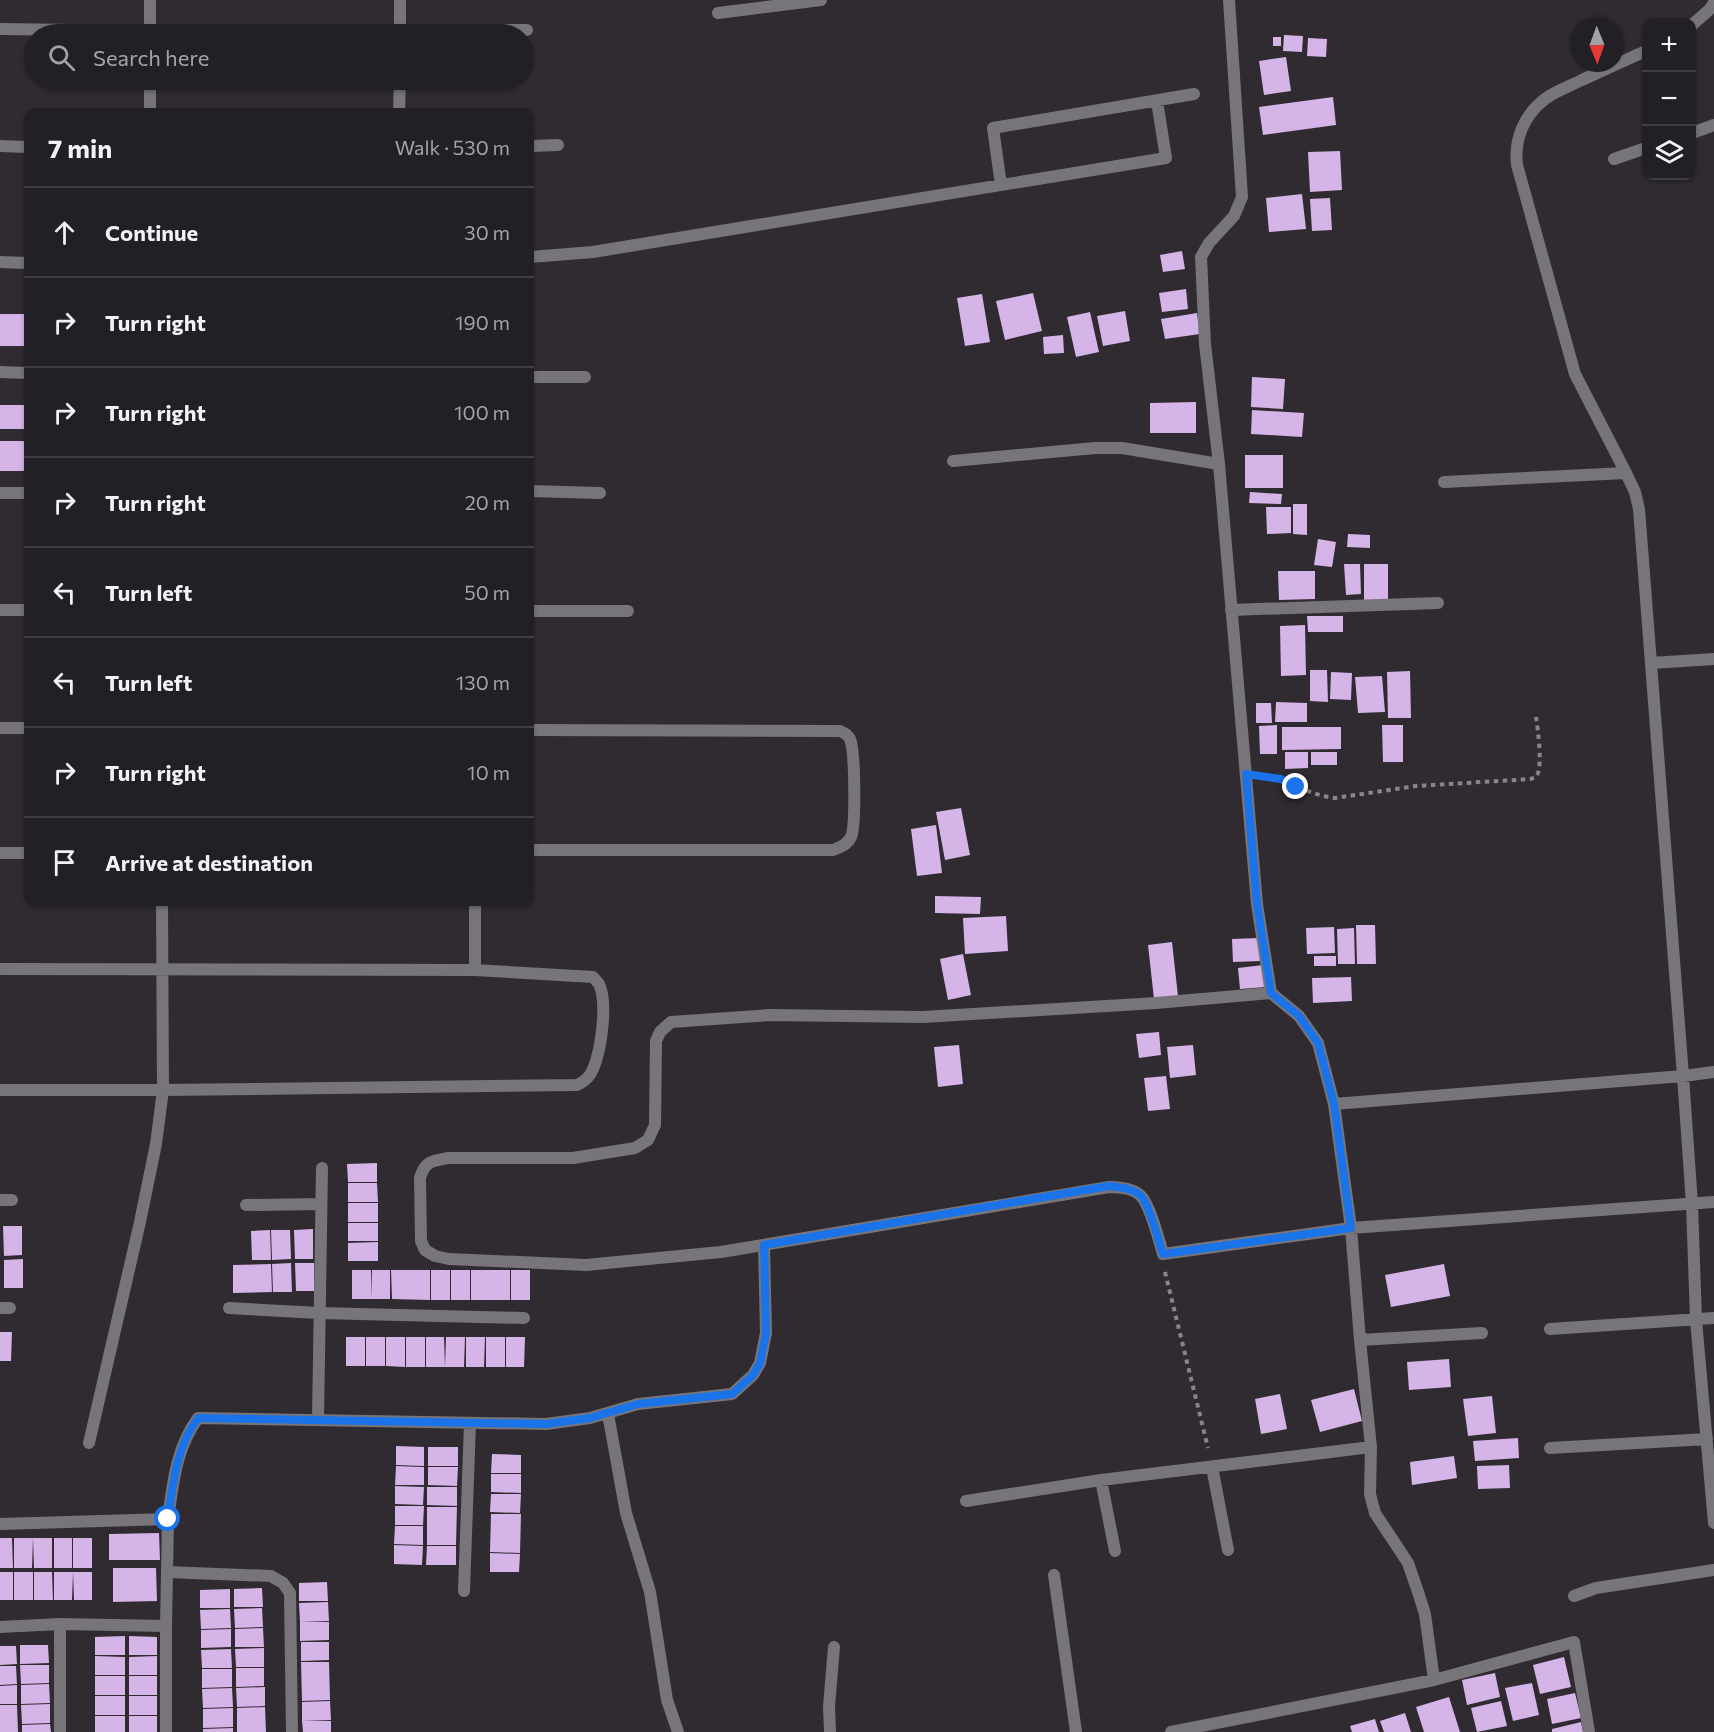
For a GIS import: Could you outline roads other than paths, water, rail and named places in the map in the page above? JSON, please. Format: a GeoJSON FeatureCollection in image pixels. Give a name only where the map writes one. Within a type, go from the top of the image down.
{"type":"FeatureCollection","features":[{"type":"Feature","properties":{"kind":"street"},"geometry":{"type":"LineString","coordinates":[[150,0],[150,24]]}},
{"type":"Feature","properties":{"kind":"street"},"geometry":{"type":"LineString","coordinates":[[400,0],[400,24]]}},
{"type":"Feature","properties":{"kind":"street"},"geometry":{"type":"LineString","coordinates":[[718,13],[821,0]]}},
{"type":"Feature","properties":{"kind":"street"},"geometry":{"type":"LineString","coordinates":[[1229,0],[1242,197],[1234,216],[1209,243],[1201,257],[1205,345],[1219,464],[1257,904],[1271,993],[1299,1016],[1318,1043],[1334,1104],[1351,1228],[1371,1448],[1370,1494],[1375,1513],[1408,1563],[1418,1592],[1425,1614],[1434,1680]]}},
{"type":"Feature","properties":{"kind":"street"},"geometry":{"type":"LineString","coordinates":[[1696,21],[1714,3]]}},
{"type":"Feature","properties":{"kind":"street"},"geometry":{"type":"LineString","coordinates":[[0,29],[24,30]]}},
{"type":"Feature","properties":{"kind":"street"},"geometry":{"type":"LineString","coordinates":[[1642,53],[1546,98],[1532,111],[1519,134],[1516,165],[1575,374],[1626,473],[1635,492],[1639,509],[1692,1204],[1696,1320],[1714,1523]]}},
{"type":"Feature","properties":{"kind":"street"},"geometry":{"type":"LineString","coordinates":[[150,90],[150,108]]}},
{"type":"Feature","properties":{"kind":"street"},"geometry":{"type":"LineString","coordinates":[[399,108],[400,90]]}},
{"type":"Feature","properties":{"kind":"street"},"geometry":{"type":"LineString","coordinates":[[1002,185],[993,128],[1194,94]]}},
{"type":"Feature","properties":{"kind":"street"},"geometry":{"type":"LineString","coordinates":[[534,256],[593,252],[1166,158],[1157,101]]}},
{"type":"Feature","properties":{"kind":"street"},"geometry":{"type":"LineString","coordinates":[[1696,132],[1714,125]]}},
{"type":"Feature","properties":{"kind":"street"},"geometry":{"type":"LineString","coordinates":[[534,146],[558,145]]}},
{"type":"Feature","properties":{"kind":"street"},"geometry":{"type":"LineString","coordinates":[[0,146],[24,147]]}},
{"type":"Feature","properties":{"kind":"street"},"geometry":{"type":"LineString","coordinates":[[1614,159],[1642,150]]}},
{"type":"Feature","properties":{"kind":"street"},"geometry":{"type":"LineString","coordinates":[[0,262],[24,262]]}},
{"type":"Feature","properties":{"kind":"street"},"geometry":{"type":"LineString","coordinates":[[0,372],[24,373]]}},
{"type":"Feature","properties":{"kind":"street"},"geometry":{"type":"LineString","coordinates":[[534,377],[585,377]]}},
{"type":"Feature","properties":{"kind":"street"},"geometry":{"type":"LineString","coordinates":[[953,461],[1095,448],[1122,448],[1219,464]]}},
{"type":"Feature","properties":{"kind":"street"},"geometry":{"type":"LineString","coordinates":[[1444,482],[1626,473]]}},
{"type":"Feature","properties":{"kind":"street"},"geometry":{"type":"LineString","coordinates":[[534,491],[600,493]]}},
{"type":"Feature","properties":{"kind":"street"},"geometry":{"type":"LineString","coordinates":[[0,493],[24,493]]}},
{"type":"Feature","properties":{"kind":"street"},"geometry":{"type":"LineString","coordinates":[[1231,609],[1438,603]]}},
{"type":"Feature","properties":{"kind":"street"},"geometry":{"type":"LineString","coordinates":[[0,610],[24,610]]}},
{"type":"Feature","properties":{"kind":"street"},"geometry":{"type":"LineString","coordinates":[[534,611],[628,611]]}},
{"type":"Feature","properties":{"kind":"street"},"geometry":{"type":"LineString","coordinates":[[1651,663],[1714,659]]}},
{"type":"Feature","properties":{"kind":"street"},"geometry":{"type":"LineString","coordinates":[[0,728],[24,728]]}},
{"type":"Feature","properties":{"kind":"street"},"geometry":{"type":"LineString","coordinates":[[534,730],[840,731],[846,733],[852,746],[854,806],[854,828],[850,838],[844,846],[832,850],[534,850]]}},
{"type":"Feature","properties":{"kind":"street"},"geometry":{"type":"LineString","coordinates":[[0,853],[24,853]]}},
{"type":"Feature","properties":{"kind":"street"},"geometry":{"type":"LineString","coordinates":[[89,1443],[156,1144],[163,1090],[162,906]]}},
{"type":"Feature","properties":{"kind":"street"},"geometry":{"type":"LineString","coordinates":[[475,906],[475,970]]}},
{"type":"Feature","properties":{"kind":"street"},"geometry":{"type":"LineString","coordinates":[[0,969],[475,970],[593,977],[599,983],[602,999],[599,1050],[593,1070],[584,1082],[577,1085],[0,1090]]}},
{"type":"Feature","properties":{"kind":"street"},"geometry":{"type":"LineString","coordinates":[[1271,993],[1156,1003],[923,1017],[770,1015],[671,1022],[660,1032],[656,1041],[656,1125],[648,1140],[635,1148],[573,1158],[448,1158],[433,1161],[423,1168],[420,1178],[421,1241],[425,1250],[435,1256],[449,1259],[586,1265],[721,1252],[1109,1186],[1125,1188],[1140,1195],[1152,1218],[1163,1254],[1351,1228],[1714,1202]]}},
{"type":"Feature","properties":{"kind":"street"},"geometry":{"type":"LineString","coordinates":[[1334,1104],[1714,1072]]}},
{"type":"Feature","properties":{"kind":"street"},"geometry":{"type":"LineString","coordinates":[[318,1420],[322,1168]]}},
{"type":"Feature","properties":{"kind":"street"},"geometry":{"type":"LineString","coordinates":[[246,1205],[321,1204]]}},
{"type":"Feature","properties":{"kind":"street"},"geometry":{"type":"LineString","coordinates":[[166,1732],[168,1519],[173,1480],[181,1449],[198,1418],[546,1424],[590,1418],[638,1404],[732,1394],[753,1375],[760,1363],[766,1333],[764,1245]]}},
{"type":"Feature","properties":{"kind":"street"},"geometry":{"type":"LineString","coordinates":[[229,1308],[524,1318]]}},
{"type":"Feature","properties":{"kind":"street"},"geometry":{"type":"LineString","coordinates":[[1550,1329],[1714,1318]]}},
{"type":"Feature","properties":{"kind":"street"},"geometry":{"type":"LineString","coordinates":[[1360,1340],[1482,1333]]}},
{"type":"Feature","properties":{"kind":"street"},"geometry":{"type":"LineString","coordinates":[[608,1414],[627,1513],[650,1592],[667,1700],[678,1732]]}},
{"type":"Feature","properties":{"kind":"street"},"geometry":{"type":"LineString","coordinates":[[464,1591],[470,1423]]}},
{"type":"Feature","properties":{"kind":"street"},"geometry":{"type":"LineString","coordinates":[[1550,1448],[1707,1439]]}},
{"type":"Feature","properties":{"kind":"street"},"geometry":{"type":"LineString","coordinates":[[966,1501],[1101,1480],[1371,1448]]}},
{"type":"Feature","properties":{"kind":"street"},"geometry":{"type":"LineString","coordinates":[[1212,1467],[1228,1550]]}},
{"type":"Feature","properties":{"kind":"street"},"geometry":{"type":"LineString","coordinates":[[1101,1480],[1115,1551]]}},
{"type":"Feature","properties":{"kind":"street"},"geometry":{"type":"LineString","coordinates":[[0,1524],[168,1519]]}},
{"type":"Feature","properties":{"kind":"street"},"geometry":{"type":"LineString","coordinates":[[1574,1596],[1596,1588],[1714,1570]]}},
{"type":"Feature","properties":{"kind":"street"},"geometry":{"type":"LineString","coordinates":[[167,1572],[271,1576],[283,1583],[290,1593],[292,1732]]}},
{"type":"Feature","properties":{"kind":"street"},"geometry":{"type":"LineString","coordinates":[[1054,1575],[1076,1732]]}},
{"type":"Feature","properties":{"kind":"street"},"geometry":{"type":"LineString","coordinates":[[0,1627],[60,1624],[166,1626]]}},
{"type":"Feature","properties":{"kind":"street"},"geometry":{"type":"LineString","coordinates":[[60,1624],[60,1732]]}},
{"type":"Feature","properties":{"kind":"street"},"geometry":{"type":"LineString","coordinates":[[1171,1732],[1434,1680],[1574,1642],[1589,1732]]}},
{"type":"Feature","properties":{"kind":"street"},"geometry":{"type":"LineString","coordinates":[[830,1732],[829,1706],[834,1647]]}}]}
